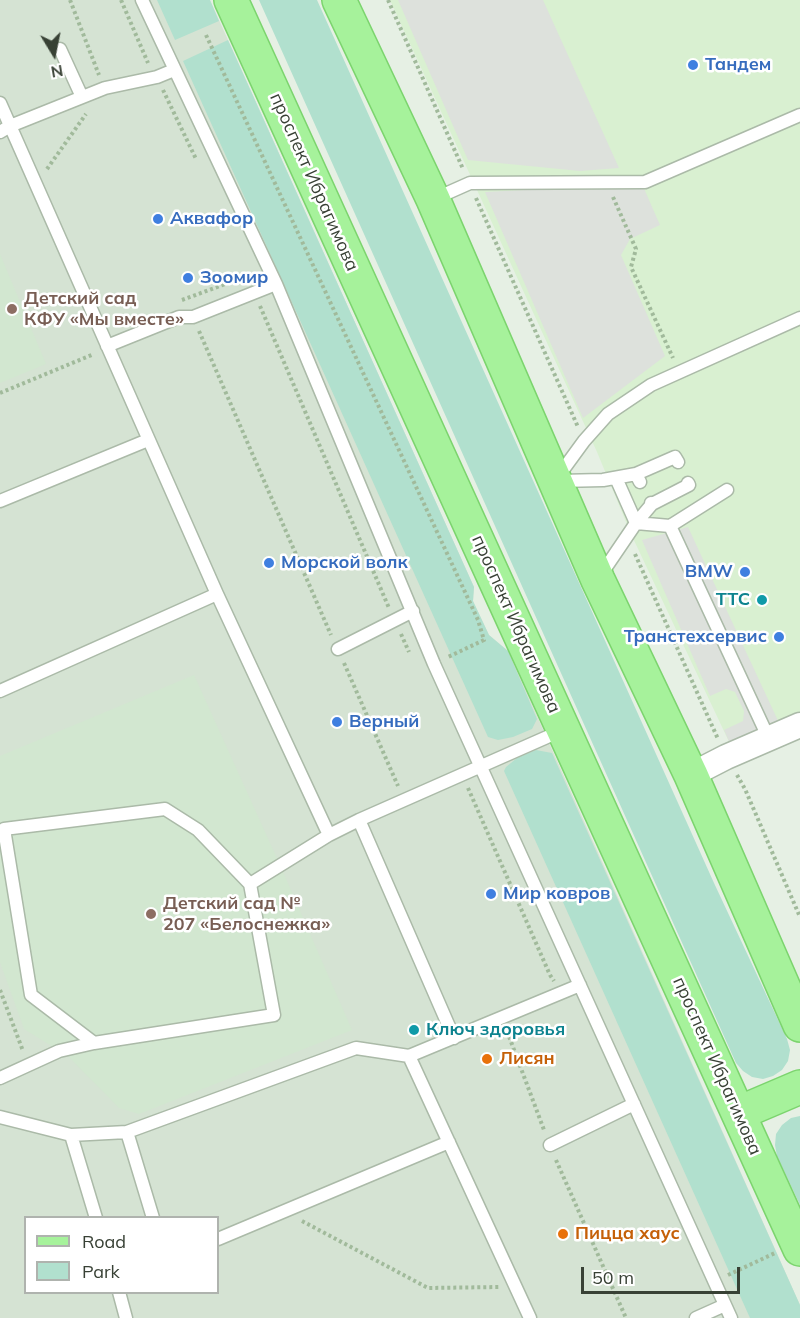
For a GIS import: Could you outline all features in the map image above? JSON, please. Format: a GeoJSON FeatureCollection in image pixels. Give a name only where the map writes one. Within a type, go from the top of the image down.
{"type":"FeatureCollection","features":[{"type":"Feature","properties":{"kind":"main road","name":"проспект Ибрагимова"},"geometry":{"type":"LineString","coordinates":[[231,0],[798,1245]]}},
{"type":"Feature","properties":{"kind":"main road"},"geometry":{"type":"LineString","coordinates":[[339,0],[433,199],[598,580],[691,775],[800,1025]]}},
{"type":"Feature","properties":{"kind":"main road"},"geometry":{"type":"LineString","coordinates":[[739,1113],[800,1087]]}},
{"type":"Feature","properties":{"kind":"street"},"geometry":{"type":"LineString","coordinates":[[691,775],[800,725]]}},
{"type":"Feature","properties":{"kind":"lane"},"geometry":{"type":"LineString","coordinates":[[142,0],[276,284],[434,664],[731,1318]]}},
{"type":"Feature","properties":{"kind":"lane"},"geometry":{"type":"LineString","coordinates":[[60,49],[82,97]]}},
{"type":"Feature","properties":{"kind":"lane"},"geometry":{"type":"LineString","coordinates":[[5,129],[105,88],[157,77],[174,70]]}},
{"type":"Feature","properties":{"kind":"lane"},"geometry":{"type":"LineString","coordinates":[[0,103],[5,129],[36,185],[217,594],[329,835]]}},
{"type":"Feature","properties":{"kind":"lane"},"geometry":{"type":"LineString","coordinates":[[433,199],[470,183],[645,182],[800,116]]}},
{"type":"Feature","properties":{"kind":"lane"},"geometry":{"type":"LineString","coordinates":[[107,346],[179,317],[193,317],[276,284]]}},
{"type":"Feature","properties":{"kind":"lane"},"geometry":{"type":"LineString","coordinates":[[555,482],[584,441],[608,414],[651,385],[800,318]]}},
{"type":"Feature","properties":{"kind":"lane"},"geometry":{"type":"LineString","coordinates":[[0,501],[148,440]]}},
{"type":"Feature","properties":{"kind":"lane"},"geometry":{"type":"LineString","coordinates":[[555,482],[638,478],[675,458],[678,462]]}},
{"type":"Feature","properties":{"kind":"lane"},"geometry":{"type":"LineString","coordinates":[[616,478],[636,524]]}},
{"type":"Feature","properties":{"kind":"lane"},"geometry":{"type":"LineString","coordinates":[[598,580],[651,503],[689,485],[688,483]]}},
{"type":"Feature","properties":{"kind":"lane"},"geometry":{"type":"LineString","coordinates":[[636,524],[670,526],[726,490]]}},
{"type":"Feature","properties":{"kind":"lane"},"geometry":{"type":"LineString","coordinates":[[670,526],[769,739]]}},
{"type":"Feature","properties":{"kind":"lane"},"geometry":{"type":"LineString","coordinates":[[0,692],[217,594]]}},
{"type":"Feature","properties":{"kind":"lane"},"geometry":{"type":"LineString","coordinates":[[338,649],[412,611]]}},
{"type":"Feature","properties":{"kind":"lane"},"geometry":{"type":"LineString","coordinates":[[250,885],[329,835],[358,820],[564,730]]}},
{"type":"Feature","properties":{"kind":"lane"},"geometry":{"type":"LineString","coordinates":[[0,1078],[59,1051],[94,1043],[274,1015],[250,885],[198,830],[165,809],[4,829],[31,995],[94,1043]]}},
{"type":"Feature","properties":{"kind":"lane"},"geometry":{"type":"LineString","coordinates":[[358,820],[454,1038]]}},
{"type":"Feature","properties":{"kind":"lane"},"geometry":{"type":"LineString","coordinates":[[0,1117],[71,1136],[127,1132],[356,1048],[409,1056],[580,985]]}},
{"type":"Feature","properties":{"kind":"lane"},"geometry":{"type":"LineString","coordinates":[[409,1056],[530,1318]]}},
{"type":"Feature","properties":{"kind":"lane"},"geometry":{"type":"LineString","coordinates":[[550,1145],[634,1104]]}},
{"type":"Feature","properties":{"kind":"lane"},"geometry":{"type":"LineString","coordinates":[[127,1132],[152,1216]]}},
{"type":"Feature","properties":{"kind":"lane"},"geometry":{"type":"LineString","coordinates":[[71,1136],[95,1216]]}},
{"type":"Feature","properties":{"kind":"lane"},"geometry":{"type":"LineString","coordinates":[[219,1239],[449,1142]]}},
{"type":"Feature","properties":{"kind":"lane"},"geometry":{"type":"LineString","coordinates":[[119,1294],[126,1318]]}},
{"type":"Feature","properties":{"kind":"lane"},"geometry":{"type":"LineString","coordinates":[[696,1318],[725,1305]]}},
{"type":"Feature","properties":{"kind":"path"},"geometry":{"type":"LineString","coordinates":[[36,185],[105,88],[70,0]]}},
{"type":"Feature","properties":{"kind":"path"},"geometry":{"type":"LineString","coordinates":[[206,35],[478,620],[484,640],[434,664]]}},
{"type":"Feature","properties":{"kind":"path"},"geometry":{"type":"LineString","coordinates":[[606,182],[636,249],[631,267],[680,372]]}},
{"type":"Feature","properties":{"kind":"path"},"geometry":{"type":"LineString","coordinates":[[183,299],[193,317],[404,800]]}},
{"type":"Feature","properties":{"kind":"path"},"geometry":{"type":"LineString","coordinates":[[0,393],[97,353],[107,346]]}},
{"type":"Feature","properties":{"kind":"path"},"geometry":{"type":"LineString","coordinates":[[0,990],[28,1065]]}},
{"type":"Feature","properties":{"kind":"path"},"geometry":{"type":"LineString","coordinates":[[502,1016],[550,1145],[626,1318]]}},
{"type":"Feature","properties":{"kind":"path"},"geometry":{"type":"LineString","coordinates":[[283,1211],[428,1288],[516,1287]]}},
{"type":"Feature","properties":{"kind":"path"},"geometry":{"type":"LineString","coordinates":[[715,1281],[798,1245]]}},
{"type":"Feature","properties":{"kind":"shaded area"},"geometry":{"type":"Polygon","coordinates":[[[0,0],[210,0],[474,587],[473,601],[489,635],[508,651],[800,1305],[800,1318],[0,1318],[0,0]]]}},
{"type":"Feature","properties":{"kind":"shaded area"},"geometry":{"type":"Polygon","coordinates":[[[390,0],[800,0],[800,715],[731,746],[631,534],[597,452],[390,0]]]}},
{"type":"Feature","properties":{"kind":"shaded area"},"geometry":{"type":"Polygon","coordinates":[[[398,0],[543,0],[619,168],[580,171],[468,160],[398,0]]]}},
{"type":"Feature","properties":{"kind":"shaded area"},"geometry":{"type":"Polygon","coordinates":[[[642,184],[660,225],[630,239],[621,255],[665,356],[583,418],[485,192],[642,184]]]}},
{"type":"Feature","properties":{"kind":"shaded area","name":"Детский сад КФУ «Мы вместе»"},"geometry":{"type":"Polygon","coordinates":[[[0,254],[46,364],[0,383],[0,254]]]}},
{"type":"Feature","properties":{"kind":"shaded area"},"geometry":{"type":"Polygon","coordinates":[[[688,527],[780,725],[731,746],[724,730],[743,721],[744,711],[735,692],[726,689],[710,696],[642,540],[688,527]]]}},
{"type":"Feature","properties":{"kind":"shaded area","name":"Детский сад № 207 «Белоснежка»"},"geometry":{"type":"Polygon","coordinates":[[[194,675],[352,1030],[139,1114],[119,1108],[68,1056],[24,1029],[0,962],[0,756],[194,675]]]}},
{"type":"Feature","properties":{"kind":"green space"},"geometry":{"type":"Polygon","coordinates":[[[157,0],[210,0],[219,21],[175,40],[157,0]]]}},
{"type":"Feature","properties":{"kind":"green space"},"geometry":{"type":"Polygon","coordinates":[[[259,0],[317,0],[714,883],[787,1039],[790,1050],[788,1061],[782,1070],[773,1076],[763,1079],[752,1077],[736,1063],[259,0]]]}},
{"type":"Feature","properties":{"kind":"green space"},"geometry":{"type":"Polygon","coordinates":[[[228,40],[474,587],[473,601],[489,635],[508,651],[537,719],[532,729],[498,740],[488,737],[183,61],[228,40]]]}},
{"type":"Feature","properties":{"kind":"green space"},"geometry":{"type":"Polygon","coordinates":[[[536,750],[552,753],[800,1305],[800,1318],[750,1318],[504,771],[517,758],[536,750]]]}},
{"type":"Feature","properties":{"kind":"green space"},"geometry":{"type":"Polygon","coordinates":[[[800,1116],[800,1205],[777,1156],[775,1145],[776,1134],[782,1125],[791,1118],[800,1116]]]}},
{"type":"Feature","properties":{"kind":"place","name":"Тандем"},"geometry":{"type":"Point","coordinates":[693,65]}},
{"type":"Feature","properties":{"kind":"place","name":"Аквафор"},"geometry":{"type":"Point","coordinates":[158,219]}},
{"type":"Feature","properties":{"kind":"place","name":"Зоомир"},"geometry":{"type":"Point","coordinates":[188,278]}},
{"type":"Feature","properties":{"kind":"place","name":"Детский сад КФУ «Мы вместе»"},"geometry":{"type":"Point","coordinates":[12,309]}},
{"type":"Feature","properties":{"kind":"place","name":"Морской волк"},"geometry":{"type":"Point","coordinates":[269,563]}},
{"type":"Feature","properties":{"kind":"place","name":"BMW"},"geometry":{"type":"Point","coordinates":[745,572]}},
{"type":"Feature","properties":{"kind":"place","name":"ТТС"},"geometry":{"type":"Point","coordinates":[762,600]}},
{"type":"Feature","properties":{"kind":"place","name":"Транстехсервис"},"geometry":{"type":"Point","coordinates":[779,637]}},
{"type":"Feature","properties":{"kind":"place","name":"Верный"},"geometry":{"type":"Point","coordinates":[337,722]}},
{"type":"Feature","properties":{"kind":"place","name":"Мир ковров"},"geometry":{"type":"Point","coordinates":[491,894]}},
{"type":"Feature","properties":{"kind":"place","name":"Детский сад № 207 «Белоснежка»"},"geometry":{"type":"Point","coordinates":[151,914]}},
{"type":"Feature","properties":{"kind":"place","name":"Ключ здоровья"},"geometry":{"type":"Point","coordinates":[414,1030]}},
{"type":"Feature","properties":{"kind":"place","name":"Лисян"},"geometry":{"type":"Point","coordinates":[487,1059]}},
{"type":"Feature","properties":{"kind":"place","name":"Пицца хаус"},"geometry":{"type":"Point","coordinates":[563,1234]}}]}
